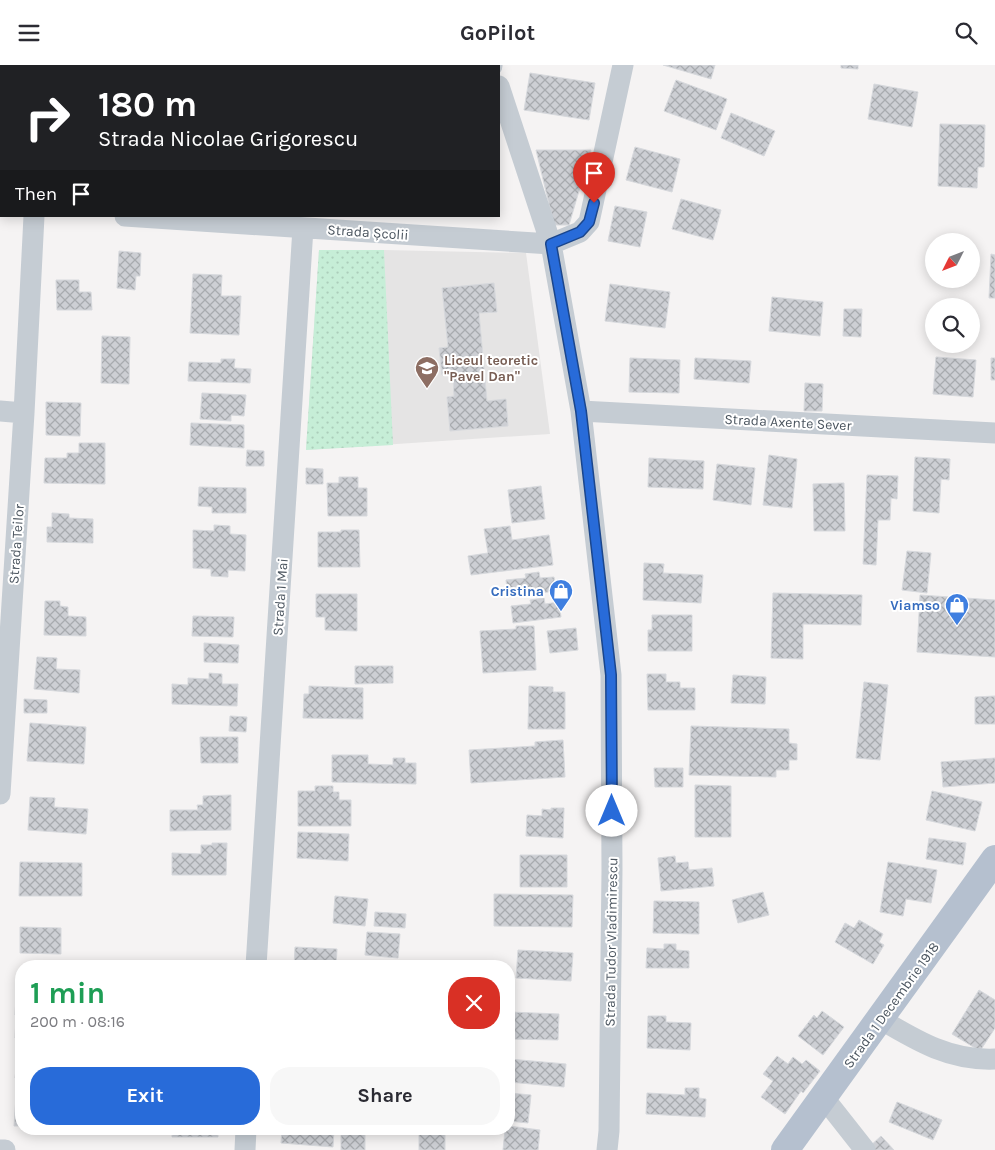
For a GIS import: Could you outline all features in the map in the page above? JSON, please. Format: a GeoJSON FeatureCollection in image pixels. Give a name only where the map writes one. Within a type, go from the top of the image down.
{"type":"FeatureCollection","features":[{"type":"Feature","properties":{"kind":"main road","name":"Strada 1 Decembrie 1918"},"geometry":{"type":"LineString","coordinates":[[785,1150],[995,859]]}},
{"type":"Feature","properties":{"kind":"street"},"geometry":{"type":"LineString","coordinates":[[551,244],[580,232],[589,222],[623,65]]}},
{"type":"Feature","properties":{"kind":"street","name":"Strada Tudor Vladimirescu"},"geometry":{"type":"LineString","coordinates":[[500,89],[551,244],[581,411],[611,675],[612,870],[609,1131],[607,1150]]}},
{"type":"Feature","properties":{"kind":"street","name":"Strada Teilor"},"geometry":{"type":"LineString","coordinates":[[0,794],[24,413],[34,217]]}},
{"type":"Feature","properties":{"kind":"street","name":"Strada Școlii"},"geometry":{"type":"LineString","coordinates":[[140,217],[551,244]]}},
{"type":"Feature","properties":{"kind":"street","name":"Strada 1 Mai"},"geometry":{"type":"LineString","coordinates":[[256,960],[303,228]]}},
{"type":"Feature","properties":{"kind":"street"},"geometry":{"type":"LineString","coordinates":[[0,411],[24,413]]}},
{"type":"Feature","properties":{"kind":"street","name":"Strada Axente Sever"},"geometry":{"type":"LineString","coordinates":[[581,411],[995,433]]}},
{"type":"Feature","properties":{"kind":"street"},"geometry":{"type":"LineString","coordinates":[[880,1019],[932,1048],[950,1055],[995,1059]]}},
{"type":"Feature","properties":{"kind":"street"},"geometry":{"type":"LineString","coordinates":[[824,1097],[866,1150]]}},
{"type":"Feature","properties":{"kind":"street"},"geometry":{"type":"LineString","coordinates":[[245,1150],[246,1135]]}},
{"type":"Feature","properties":{"kind":"street"},"geometry":{"type":"LineString","coordinates":[[0,1150],[5,1150]]}},
{"type":"Feature","properties":{"kind":"shaded area","name":"Liceul teoretic \"Pavel Dan\""},"geometry":{"type":"Polygon","coordinates":[[[319,250],[526,253],[550,434],[306,450],[319,250]]]}},
{"type":"Feature","properties":{"kind":"green space"},"geometry":{"type":"Polygon","coordinates":[[[319,250],[384,250],[393,445],[306,450],[319,250]]]}},
{"type":"Feature","properties":{"kind":"building"},"geometry":{"type":"Polygon","coordinates":[[[663,65],[715,65],[711,79],[663,65]]]}},
{"type":"Feature","properties":{"kind":"building"},"geometry":{"type":"Polygon","coordinates":[[[841,65],[858,65],[858,69],[841,68],[841,65]]]}},
{"type":"Feature","properties":{"kind":"building"},"geometry":{"type":"Polygon","coordinates":[[[530,73],[595,83],[589,120],[524,110],[530,73]]]}},
{"type":"Feature","properties":{"kind":"building"},"geometry":{"type":"Polygon","coordinates":[[[676,80],[727,99],[716,130],[664,111],[676,80]]]}},
{"type":"Feature","properties":{"kind":"building"},"geometry":{"type":"Polygon","coordinates":[[[874,84],[918,92],[912,127],[868,119],[874,84]]]}},
{"type":"Feature","properties":{"kind":"building"},"geometry":{"type":"Polygon","coordinates":[[[731,113],[775,131],[764,156],[721,138],[731,113]]]}},
{"type":"Feature","properties":{"kind":"building"},"geometry":{"type":"Polygon","coordinates":[[[940,124],[985,125],[984,167],[978,167],[977,188],[938,186],[940,124]]]}},
{"type":"Feature","properties":{"kind":"building"},"geometry":{"type":"Polygon","coordinates":[[[635,147],[680,159],[672,192],[626,180],[635,147]]]}},
{"type":"Feature","properties":{"kind":"building"},"geometry":{"type":"Polygon","coordinates":[[[536,150],[591,150],[569,225],[554,225],[536,150]]]}},
{"type":"Feature","properties":{"kind":"building"},"geometry":{"type":"Polygon","coordinates":[[[681,199],[721,210],[713,240],[672,229],[681,199]]]}},
{"type":"Feature","properties":{"kind":"building"},"geometry":{"type":"Polygon","coordinates":[[[615,206],[647,212],[640,247],[608,241],[615,206]]]}},
{"type":"Feature","properties":{"kind":"building"},"geometry":{"type":"Polygon","coordinates":[[[119,251],[141,253],[140,276],[136,276],[135,290],[117,288],[119,251]]]}},
{"type":"Feature","properties":{"kind":"building"},"geometry":{"type":"Polygon","coordinates":[[[991,254],[995,255],[995,298],[989,298],[991,254]]]}},
{"type":"Feature","properties":{"kind":"building"},"geometry":{"type":"Polygon","coordinates":[[[193,274],[222,275],[221,296],[241,296],[239,335],[190,333],[193,274]]]}},
{"type":"Feature","properties":{"kind":"building"},"geometry":{"type":"Polygon","coordinates":[[[56,280],[79,280],[79,292],[91,292],[92,310],[57,310],[56,280]]]}},
{"type":"Feature","properties":{"kind":"building"},"geometry":{"type":"Polygon","coordinates":[[[494,283],[497,312],[479,313],[487,401],[506,399],[508,426],[450,431],[447,397],[454,396],[453,374],[442,375],[439,348],[448,347],[442,288],[494,283]]]}},
{"type":"Feature","properties":{"kind":"building"},"geometry":{"type":"Polygon","coordinates":[[[610,284],[670,292],[665,328],[605,321],[610,284]]]}},
{"type":"Feature","properties":{"kind":"building"},"geometry":{"type":"Polygon","coordinates":[[[772,297],[823,302],[820,336],[769,331],[772,297]]]}},
{"type":"Feature","properties":{"kind":"building"},"geometry":{"type":"Polygon","coordinates":[[[844,309],[862,309],[861,337],[843,336],[844,309]]]}},
{"type":"Feature","properties":{"kind":"building"},"geometry":{"type":"Polygon","coordinates":[[[102,336],[130,337],[129,384],[101,383],[102,336]]]}},
{"type":"Feature","properties":{"kind":"building"},"geometry":{"type":"Polygon","coordinates":[[[936,357],[976,360],[973,397],[933,394],[936,357]]]}},
{"type":"Feature","properties":{"kind":"building"},"geometry":{"type":"Polygon","coordinates":[[[630,358],[680,360],[679,393],[629,392],[630,358]]]}},
{"type":"Feature","properties":{"kind":"building"},"geometry":{"type":"Polygon","coordinates":[[[695,358],[751,361],[749,383],[694,379],[695,358]]]}},
{"type":"Feature","properties":{"kind":"building"},"geometry":{"type":"Polygon","coordinates":[[[991,358],[995,358],[995,380],[991,380],[991,358]]]}},
{"type":"Feature","properties":{"kind":"building"},"geometry":{"type":"Polygon","coordinates":[[[221,359],[235,359],[234,368],[251,369],[250,383],[188,381],[189,362],[221,363],[221,359]]]}},
{"type":"Feature","properties":{"kind":"building"},"geometry":{"type":"Polygon","coordinates":[[[805,383],[823,384],[822,411],[804,411],[805,383]]]}},
{"type":"Feature","properties":{"kind":"building"},"geometry":{"type":"Polygon","coordinates":[[[202,393],[246,395],[244,416],[231,415],[231,421],[200,419],[202,393]]]}},
{"type":"Feature","properties":{"kind":"building"},"geometry":{"type":"Polygon","coordinates":[[[46,402],[81,403],[80,436],[46,435],[46,402]]]}},
{"type":"Feature","properties":{"kind":"building"},"geometry":{"type":"Polygon","coordinates":[[[191,423],[244,425],[244,448],[190,445],[191,423]]]}},
{"type":"Feature","properties":{"kind":"building"},"geometry":{"type":"Polygon","coordinates":[[[79,443],[105,443],[105,484],[44,483],[45,458],[67,458],[67,453],[79,453],[79,443]]]}},
{"type":"Feature","properties":{"kind":"building"},"geometry":{"type":"Polygon","coordinates":[[[247,450],[264,451],[264,466],[246,466],[247,450]]]}},
{"type":"Feature","properties":{"kind":"building"},"geometry":{"type":"Polygon","coordinates":[[[769,455],[797,459],[792,508],[763,505],[769,455]]]}},
{"type":"Feature","properties":{"kind":"building"},"geometry":{"type":"Polygon","coordinates":[[[915,457],[950,459],[949,480],[941,479],[939,513],[913,511],[915,457]]]}},
{"type":"Feature","properties":{"kind":"building"},"geometry":{"type":"Polygon","coordinates":[[[649,458],[704,461],[703,489],[648,487],[649,458]]]}},
{"type":"Feature","properties":{"kind":"building"},"geometry":{"type":"Polygon","coordinates":[[[717,464],[755,468],[751,505],[713,500],[717,464]]]}},
{"type":"Feature","properties":{"kind":"building"},"geometry":{"type":"Polygon","coordinates":[[[306,468],[323,469],[323,484],[306,484],[306,468]]]}},
{"type":"Feature","properties":{"kind":"building"},"geometry":{"type":"Polygon","coordinates":[[[867,475],[898,476],[897,499],[891,498],[890,520],[878,520],[876,565],[863,564],[867,475]]]}},
{"type":"Feature","properties":{"kind":"building"},"geometry":{"type":"Polygon","coordinates":[[[339,477],[358,477],[358,488],[367,488],[367,516],[328,516],[327,483],[339,483],[339,477]]]}},
{"type":"Feature","properties":{"kind":"building"},"geometry":{"type":"Polygon","coordinates":[[[844,483],[845,531],[814,531],[813,484],[844,483]]]}},
{"type":"Feature","properties":{"kind":"building"},"geometry":{"type":"Polygon","coordinates":[[[541,486],[545,519],[512,523],[508,490],[541,486]]]}},
{"type":"Feature","properties":{"kind":"building"},"geometry":{"type":"Polygon","coordinates":[[[199,487],[246,488],[246,513],[212,513],[212,507],[198,506],[199,487]]]}},
{"type":"Feature","properties":{"kind":"building"},"geometry":{"type":"Polygon","coordinates":[[[52,513],[69,514],[69,518],[93,519],[93,543],[47,542],[47,527],[52,527],[52,513]]]}},
{"type":"Feature","properties":{"kind":"building"},"geometry":{"type":"Polygon","coordinates":[[[214,525],[230,526],[230,534],[246,535],[245,571],[228,570],[228,577],[211,576],[211,569],[193,568],[193,530],[214,531],[214,525]]]}},
{"type":"Feature","properties":{"kind":"building"},"geometry":{"type":"Polygon","coordinates":[[[510,526],[512,540],[549,535],[553,565],[471,575],[468,556],[488,553],[484,529],[510,526]]]}},
{"type":"Feature","properties":{"kind":"building"},"geometry":{"type":"Polygon","coordinates":[[[341,530],[359,530],[360,567],[318,567],[318,532],[341,532],[341,530]]]}},
{"type":"Feature","properties":{"kind":"building"},"geometry":{"type":"Polygon","coordinates":[[[907,551],[931,553],[927,593],[902,590],[907,551]]]}},
{"type":"Feature","properties":{"kind":"building"},"geometry":{"type":"Polygon","coordinates":[[[644,563],[664,564],[663,573],[703,575],[701,603],[643,600],[644,563]]]}},
{"type":"Feature","properties":{"kind":"building"},"geometry":{"type":"Polygon","coordinates":[[[539,572],[540,578],[554,577],[556,591],[508,597],[506,580],[526,578],[525,574],[539,572]]]}},
{"type":"Feature","properties":{"kind":"building"},"geometry":{"type":"Polygon","coordinates":[[[773,593],[862,595],[861,625],[803,624],[803,659],[771,658],[773,593]]]}},
{"type":"Feature","properties":{"kind":"building"},"geometry":{"type":"Polygon","coordinates":[[[316,594],[357,594],[357,631],[325,630],[325,617],[316,617],[316,594]]]}},
{"type":"Feature","properties":{"kind":"building","name":"Viamso"},"geometry":{"type":"Polygon","coordinates":[[[920,595],[995,600],[995,657],[917,652],[920,595]]]}},
{"type":"Feature","properties":{"kind":"building"},"geometry":{"type":"Polygon","coordinates":[[[544,598],[545,604],[559,602],[561,617],[513,623],[511,606],[531,604],[530,600],[544,598]]]}},
{"type":"Feature","properties":{"kind":"building"},"geometry":{"type":"Polygon","coordinates":[[[45,601],[60,601],[60,606],[68,607],[68,616],[86,617],[86,636],[44,635],[45,601]]]}},
{"type":"Feature","properties":{"kind":"building"},"geometry":{"type":"Polygon","coordinates":[[[652,615],[692,615],[692,651],[648,651],[648,630],[652,630],[652,615]]]}},
{"type":"Feature","properties":{"kind":"building"},"geometry":{"type":"Polygon","coordinates":[[[193,616],[234,617],[233,637],[192,636],[193,616]]]}},
{"type":"Feature","properties":{"kind":"building"},"geometry":{"type":"Polygon","coordinates":[[[516,626],[534,626],[536,670],[483,673],[480,631],[516,629],[516,626]]]}},
{"type":"Feature","properties":{"kind":"building"},"geometry":{"type":"Polygon","coordinates":[[[576,628],[578,650],[550,653],[547,631],[576,628]]]}},
{"type":"Feature","properties":{"kind":"building"},"geometry":{"type":"Polygon","coordinates":[[[204,643],[239,645],[238,663],[204,662],[204,643]]]}},
{"type":"Feature","properties":{"kind":"building"},"geometry":{"type":"Polygon","coordinates":[[[37,657],[57,658],[56,669],[80,670],[79,693],[34,689],[37,657]]]}},
{"type":"Feature","properties":{"kind":"building"},"geometry":{"type":"Polygon","coordinates":[[[355,666],[393,666],[393,683],[355,684],[355,666]]]}},
{"type":"Feature","properties":{"kind":"building"},"geometry":{"type":"Polygon","coordinates":[[[209,673],[222,674],[222,684],[238,684],[237,706],[172,704],[172,684],[188,685],[188,678],[209,679],[209,673]]]}},
{"type":"Feature","properties":{"kind":"building"},"geometry":{"type":"Polygon","coordinates":[[[647,674],[666,674],[666,682],[680,682],[680,688],[695,688],[695,710],[648,710],[647,674]]]}},
{"type":"Feature","properties":{"kind":"building"},"geometry":{"type":"Polygon","coordinates":[[[733,675],[766,677],[765,704],[731,703],[733,675]]]}},
{"type":"Feature","properties":{"kind":"building"},"geometry":{"type":"Polygon","coordinates":[[[864,682],[888,685],[880,760],[856,758],[864,682]]]}},
{"type":"Feature","properties":{"kind":"building"},"geometry":{"type":"Polygon","coordinates":[[[309,686],[363,688],[363,719],[303,718],[304,694],[309,694],[309,686]]]}},
{"type":"Feature","properties":{"kind":"building"},"geometry":{"type":"Polygon","coordinates":[[[529,686],[553,687],[553,692],[565,692],[565,729],[528,729],[529,686]]]}},
{"type":"Feature","properties":{"kind":"building"},"geometry":{"type":"Polygon","coordinates":[[[995,696],[995,724],[975,724],[975,697],[995,696]]]}},
{"type":"Feature","properties":{"kind":"building"},"geometry":{"type":"Polygon","coordinates":[[[24,699],[47,700],[47,713],[24,713],[24,699]]]}},
{"type":"Feature","properties":{"kind":"building"},"geometry":{"type":"Polygon","coordinates":[[[230,716],[247,717],[246,732],[229,731],[230,716]]]}},
{"type":"Feature","properties":{"kind":"building"},"geometry":{"type":"Polygon","coordinates":[[[30,723],[86,727],[84,764],[27,761],[30,723]]]}},
{"type":"Feature","properties":{"kind":"building"},"geometry":{"type":"Polygon","coordinates":[[[691,726],[789,729],[789,743],[797,744],[797,760],[789,760],[789,770],[776,770],[776,777],[689,775],[691,726]]]}},
{"type":"Feature","properties":{"kind":"building"},"geometry":{"type":"Polygon","coordinates":[[[200,737],[238,737],[238,763],[201,763],[200,737]]]}},
{"type":"Feature","properties":{"kind":"building"},"geometry":{"type":"Polygon","coordinates":[[[563,740],[565,777],[471,783],[469,750],[535,746],[535,742],[563,740]]]}},
{"type":"Feature","properties":{"kind":"building"},"geometry":{"type":"Polygon","coordinates":[[[332,755],[368,755],[368,764],[393,765],[393,758],[405,758],[405,763],[416,763],[416,784],[332,782],[332,755]]]}},
{"type":"Feature","properties":{"kind":"building"},"geometry":{"type":"Polygon","coordinates":[[[995,758],[995,783],[943,787],[941,762],[995,758]]]}},
{"type":"Feature","properties":{"kind":"building"},"geometry":{"type":"Polygon","coordinates":[[[654,768],[683,768],[683,787],[655,787],[654,768]]]}},
{"type":"Feature","properties":{"kind":"building"},"geometry":{"type":"Polygon","coordinates":[[[695,785],[731,786],[731,837],[695,837],[695,785]]]}},
{"type":"Feature","properties":{"kind":"building"},"geometry":{"type":"Polygon","coordinates":[[[315,786],[333,786],[333,792],[339,792],[339,800],[351,800],[351,826],[298,826],[298,791],[315,791],[315,786]]]}},
{"type":"Feature","properties":{"kind":"building"},"geometry":{"type":"Polygon","coordinates":[[[932,791],[982,802],[975,831],[926,820],[932,791]]]}},
{"type":"Feature","properties":{"kind":"building"},"geometry":{"type":"Polygon","coordinates":[[[231,795],[231,830],[170,831],[170,810],[198,810],[197,805],[203,805],[203,796],[231,795]]]}},
{"type":"Feature","properties":{"kind":"building"},"geometry":{"type":"Polygon","coordinates":[[[30,797],[55,798],[54,807],[88,809],[86,834],[28,830],[30,797]]]}},
{"type":"Feature","properties":{"kind":"building"},"geometry":{"type":"Polygon","coordinates":[[[551,808],[564,808],[563,838],[526,836],[527,815],[542,816],[542,809],[551,810],[551,808]]]}},
{"type":"Feature","properties":{"kind":"building"},"geometry":{"type":"Polygon","coordinates":[[[298,832],[349,834],[348,861],[297,858],[298,832]]]}},
{"type":"Feature","properties":{"kind":"building"},"geometry":{"type":"Polygon","coordinates":[[[929,838],[966,843],[963,865],[926,859],[929,838]]]}},
{"type":"Feature","properties":{"kind":"building"},"geometry":{"type":"Polygon","coordinates":[[[212,843],[227,843],[226,875],[172,875],[172,853],[201,854],[201,845],[212,845],[212,843]]]}},
{"type":"Feature","properties":{"kind":"building"},"geometry":{"type":"Polygon","coordinates":[[[520,855],[567,855],[567,887],[520,887],[520,855]]]}},
{"type":"Feature","properties":{"kind":"building"},"geometry":{"type":"Polygon","coordinates":[[[675,856],[676,863],[688,862],[689,870],[712,868],[714,886],[661,891],[658,858],[675,856]]]}},
{"type":"Feature","properties":{"kind":"building"},"geometry":{"type":"Polygon","coordinates":[[[20,862],[82,863],[82,896],[19,896],[20,862]]]}},
{"type":"Feature","properties":{"kind":"building"},"geometry":{"type":"Polygon","coordinates":[[[888,862],[937,870],[931,903],[906,899],[903,916],[880,912],[888,862]]]}},
{"type":"Feature","properties":{"kind":"building"},"geometry":{"type":"Polygon","coordinates":[[[763,892],[769,915],[738,923],[732,900],[763,892]]]}},
{"type":"Feature","properties":{"kind":"building"},"geometry":{"type":"Polygon","coordinates":[[[494,894],[573,895],[572,927],[494,926],[494,894]]]}},
{"type":"Feature","properties":{"kind":"building"},"geometry":{"type":"Polygon","coordinates":[[[335,896],[368,899],[365,926],[333,923],[335,896]]]}},
{"type":"Feature","properties":{"kind":"building"},"geometry":{"type":"Polygon","coordinates":[[[654,901],[699,902],[699,934],[653,933],[654,901]]]}},
{"type":"Feature","properties":{"kind":"building"},"geometry":{"type":"Polygon","coordinates":[[[375,912],[406,914],[405,928],[374,926],[375,912]]]}},
{"type":"Feature","properties":{"kind":"building"},"geometry":{"type":"Polygon","coordinates":[[[859,920],[883,934],[879,942],[884,945],[873,964],[835,942],[845,923],[854,928],[859,920]]]}},
{"type":"Feature","properties":{"kind":"building"},"geometry":{"type":"Polygon","coordinates":[[[20,927],[61,928],[61,954],[20,953],[20,927]]]}},
{"type":"Feature","properties":{"kind":"building"},"geometry":{"type":"Polygon","coordinates":[[[367,932],[400,934],[398,958],[365,955],[367,932]]]}},
{"type":"Feature","properties":{"kind":"building"},"geometry":{"type":"Polygon","coordinates":[[[664,944],[676,944],[676,950],[689,951],[689,968],[646,968],[647,948],[664,949],[664,944]]]}},
{"type":"Feature","properties":{"kind":"building"},"geometry":{"type":"Polygon","coordinates":[[[295,947],[337,949],[336,960],[294,960],[295,947]]]}},
{"type":"Feature","properties":{"kind":"building"},"geometry":{"type":"Polygon","coordinates":[[[518,950],[573,953],[571,981],[516,978],[518,950]]]}},
{"type":"Feature","properties":{"kind":"building"},"geometry":{"type":"Polygon","coordinates":[[[979,990],[995,1000],[995,1028],[980,1051],[952,1034],[979,990]]]}},
{"type":"Feature","properties":{"kind":"building"},"geometry":{"type":"Polygon","coordinates":[[[822,1011],[844,1027],[823,1055],[798,1036],[814,1015],[817,1018],[822,1011]]]}},
{"type":"Feature","properties":{"kind":"building"},"geometry":{"type":"Polygon","coordinates":[[[515,1012],[559,1014],[558,1040],[515,1039],[515,1012]]]}},
{"type":"Feature","properties":{"kind":"building"},"geometry":{"type":"Polygon","coordinates":[[[648,1016],[666,1016],[666,1022],[691,1023],[690,1050],[647,1048],[648,1016]]]}},
{"type":"Feature","properties":{"kind":"building"},"geometry":{"type":"Polygon","coordinates":[[[777,1056],[788,1064],[793,1057],[802,1064],[806,1060],[820,1071],[803,1093],[801,1091],[785,1114],[761,1097],[773,1081],[763,1074],[777,1056]]]}},
{"type":"Feature","properties":{"kind":"building"},"geometry":{"type":"Polygon","coordinates":[[[515,1060],[566,1064],[564,1087],[515,1083],[515,1060]]]}},
{"type":"Feature","properties":{"kind":"building"},"geometry":{"type":"Polygon","coordinates":[[[685,1088],[699,1088],[699,1098],[706,1099],[705,1117],[646,1114],[647,1093],[685,1095],[685,1088]]]}},
{"type":"Feature","properties":{"kind":"building"},"geometry":{"type":"Polygon","coordinates":[[[515,1094],[531,1095],[528,1123],[515,1122],[515,1094]]]}},
{"type":"Feature","properties":{"kind":"building"},"geometry":{"type":"Polygon","coordinates":[[[897,1102],[942,1120],[933,1140],[889,1122],[897,1102]]]}},
{"type":"Feature","properties":{"kind":"building"},"geometry":{"type":"Polygon","coordinates":[[[515,1127],[540,1130],[538,1150],[503,1150],[504,1135],[515,1135],[515,1127]]]}},
{"type":"Feature","properties":{"kind":"building"},"geometry":{"type":"Polygon","coordinates":[[[172,1135],[218,1135],[218,1137],[172,1137],[172,1135]]]}},
{"type":"Feature","properties":{"kind":"building"},"geometry":{"type":"Polygon","coordinates":[[[282,1135],[334,1135],[333,1147],[281,1143],[282,1135]]]}},
{"type":"Feature","properties":{"kind":"building"},"geometry":{"type":"Polygon","coordinates":[[[341,1135],[365,1135],[365,1150],[341,1150],[341,1135]]]}},
{"type":"Feature","properties":{"kind":"building"},"geometry":{"type":"Polygon","coordinates":[[[419,1135],[445,1135],[445,1150],[419,1150],[419,1135]]]}},
{"type":"Feature","properties":{"kind":"building"},"geometry":{"type":"Polygon","coordinates":[[[881,1136],[894,1150],[869,1150],[868,1148],[881,1136]]]}},
{"type":"Feature","properties":{"kind":"place","name":"Liceul teoretic \"Pavel Dan\""},"geometry":{"type":"Point","coordinates":[427,389]}},
{"type":"Feature","properties":{"kind":"place","name":"Cristina"},"geometry":{"type":"Point","coordinates":[561,612]}},
{"type":"Feature","properties":{"kind":"place","name":"Viamso"},"geometry":{"type":"Point","coordinates":[957,626]}},
{"type":"Feature","properties":{"kind":"route"},"geometry":{"type":"LineString","coordinates":[[594,203],[589,222],[580,232],[551,244],[581,411],[611,675],[612,811]]}}]}
